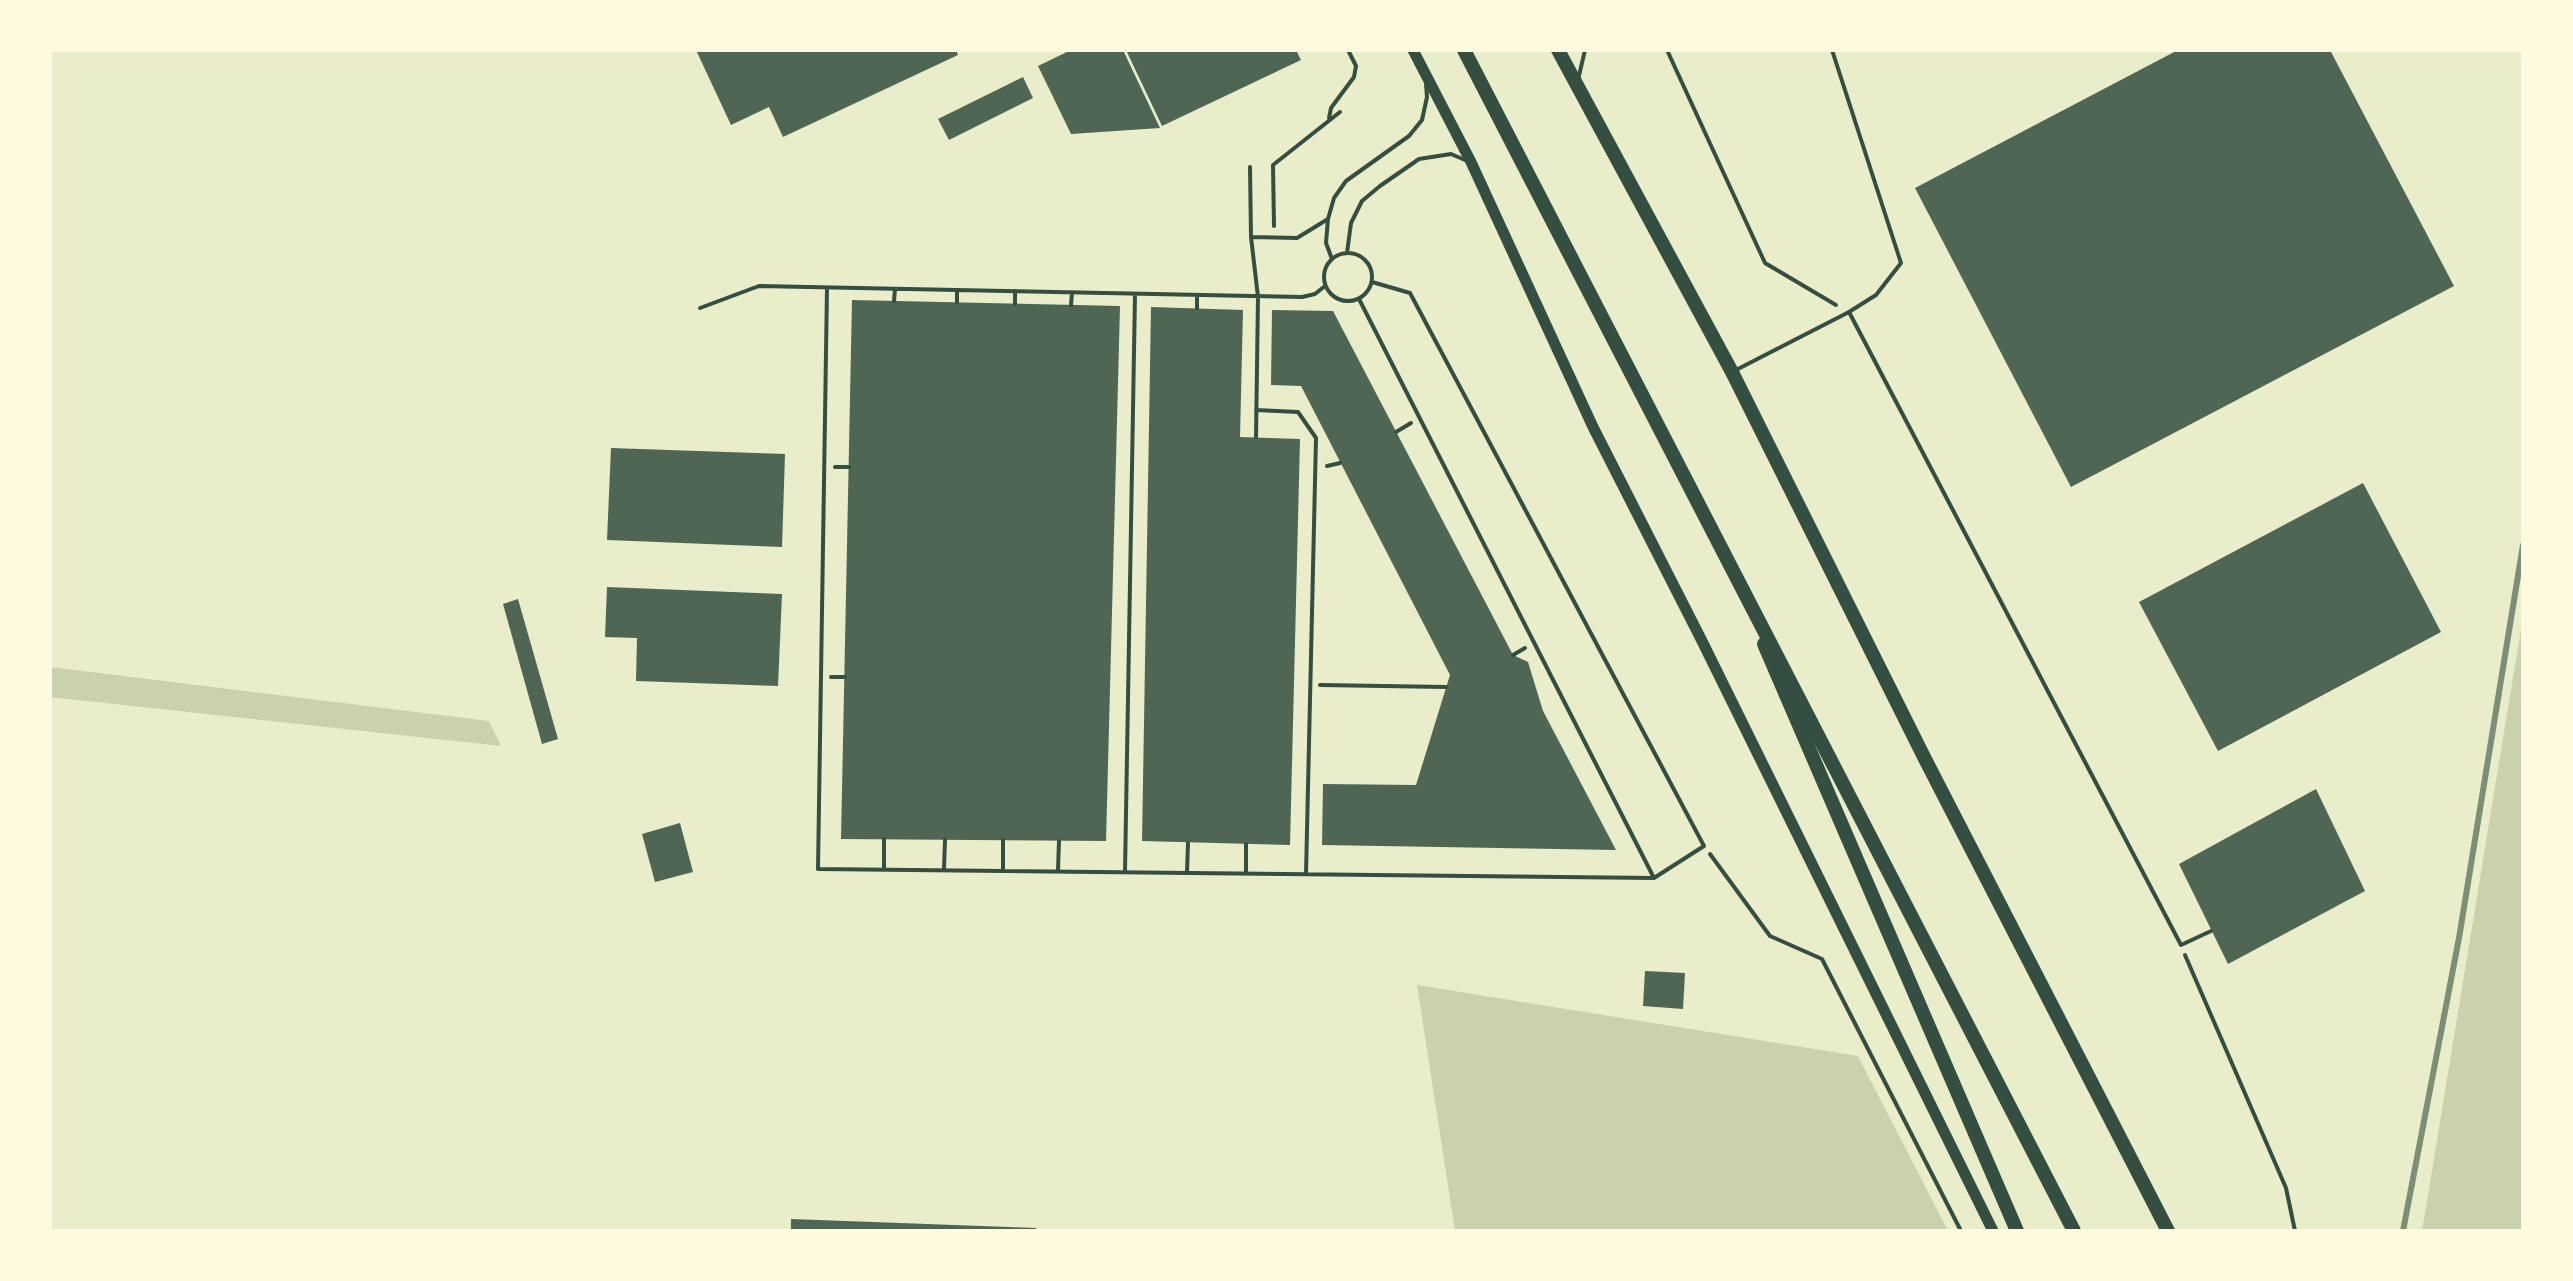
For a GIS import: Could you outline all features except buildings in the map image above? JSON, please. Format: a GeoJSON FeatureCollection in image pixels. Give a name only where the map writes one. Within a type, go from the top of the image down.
{"type":"FeatureCollection","features":[{"type":"Feature","properties":{"kind":"main road"},"geometry":{"type":"LineString","coordinates":[[1464,50],[2074,1231]]}},
{"type":"Feature","properties":{"kind":"main road"},"geometry":{"type":"LineString","coordinates":[[1558,50],[1732,372],[1924,757],[2168,1231]]}},
{"type":"Feature","properties":{"kind":"main road"},"geometry":{"type":"LineString","coordinates":[[1733,570],[2017,1231]]}},
{"type":"Feature","properties":{"kind":"street"},"geometry":{"type":"LineString","coordinates":[[1413,50],[1471,162],[1593,427],[1993,1231]]}},
{"type":"Feature","properties":{"kind":"lane"},"geometry":{"type":"LineString","coordinates":[[1577,86],[1585,50]]}},
{"type":"Feature","properties":{"kind":"lane"},"geometry":{"type":"LineString","coordinates":[[1732,372],[1876,295],[1901,263],[1832,50]]}},
{"type":"Feature","properties":{"kind":"lane"},"geometry":{"type":"LineString","coordinates":[[1332,259],[1326,243],[1334,198],[1346,181],[1409,136],[1422,120],[1427,97],[1425,73]]}},
{"type":"Feature","properties":{"kind":"lane"},"geometry":{"type":"LineString","coordinates":[[1347,253],[1351,223],[1362,201],[1380,186],[1419,159],[1451,154],[1471,162]]}},
{"type":"Feature","properties":{"kind":"lane"},"geometry":{"type":"LineString","coordinates":[[1250,167],[1251,237],[1258,297],[1256,437]]}},
{"type":"Feature","properties":{"kind":"lane"},"geometry":{"type":"LineString","coordinates":[[1251,237],[1297,238],[1328,219]]}},
{"type":"Feature","properties":{"kind":"lane"},"geometry":{"type":"LineString","coordinates":[[1347,253],[1361,257],[1369,266],[1372,282],[1366,294],[1347,302],[1329,293],[1323,277],[1332,259],[1347,253]]}},
{"type":"Feature","properties":{"kind":"lane"},"geometry":{"type":"LineString","coordinates":[[827,288],[818,869],[1654,878],[1704,846],[1410,293],[1372,282]]}},
{"type":"Feature","properties":{"kind":"lane"},"geometry":{"type":"LineString","coordinates":[[700,308],[759,286],[1302,297],[1315,294],[1325,286]]}},
{"type":"Feature","properties":{"kind":"lane"},"geometry":{"type":"LineString","coordinates":[[894,301],[895,289]]}},
{"type":"Feature","properties":{"kind":"lane"},"geometry":{"type":"LineString","coordinates":[[957,290],[957,302]]}},
{"type":"Feature","properties":{"kind":"lane"},"geometry":{"type":"LineString","coordinates":[[1015,291],[1015,304]]}},
{"type":"Feature","properties":{"kind":"lane"},"geometry":{"type":"LineString","coordinates":[[1071,305],[1072,293]]}},
{"type":"Feature","properties":{"kind":"lane"},"geometry":{"type":"LineString","coordinates":[[1125,872],[1135,294]]}},
{"type":"Feature","properties":{"kind":"lane"},"geometry":{"type":"LineString","coordinates":[[1197,295],[1197,308]]}},
{"type":"Feature","properties":{"kind":"lane"},"geometry":{"type":"LineString","coordinates":[[1359,299],[1654,878]]}},
{"type":"Feature","properties":{"kind":"lane"},"geometry":{"type":"LineString","coordinates":[[1849,312],[2181,945],[2211,931]]}},
{"type":"Feature","properties":{"kind":"lane"},"geometry":{"type":"LineString","coordinates":[[1256,410],[1298,412],[1316,438],[1306,874]]}},
{"type":"Feature","properties":{"kind":"lane"},"geometry":{"type":"LineString","coordinates":[[884,839],[884,869]]}},
{"type":"Feature","properties":{"kind":"lane"},"geometry":{"type":"LineString","coordinates":[[944,870],[945,840]]}},
{"type":"Feature","properties":{"kind":"lane"},"geometry":{"type":"LineString","coordinates":[[1003,840],[1003,871]]}},
{"type":"Feature","properties":{"kind":"lane"},"geometry":{"type":"LineString","coordinates":[[1058,871],[1059,841]]}},
{"type":"Feature","properties":{"kind":"lane"},"geometry":{"type":"LineString","coordinates":[[1187,873],[1188,843]]}},
{"type":"Feature","properties":{"kind":"lane"},"geometry":{"type":"LineString","coordinates":[[1246,844],[1246,873]]}},
{"type":"Feature","properties":{"kind":"path"},"geometry":{"type":"LineString","coordinates":[[1329,120],[1331,108],[1354,77],[1356,66],[1348,50]]}},
{"type":"Feature","properties":{"kind":"path"},"geometry":{"type":"LineString","coordinates":[[1667,50],[1765,263],[1849,312]]}},
{"type":"Feature","properties":{"kind":"path"},"geometry":{"type":"LineString","coordinates":[[1274,237],[1273,165],[1340,112]]}},
{"type":"Feature","properties":{"kind":"path"},"geometry":{"type":"LineString","coordinates":[[1311,685],[1446,687]]}},
{"type":"Feature","properties":{"kind":"path"},"geometry":{"type":"LineString","coordinates":[[1704,846],[1770,936],[1822,959],[1961,1231]]}},
{"type":"Feature","properties":{"kind":"path"},"geometry":{"type":"LineString","coordinates":[[2181,945],[2286,1188],[2295,1231]]}},
{"type":"Feature","properties":{"kind":"green space"},"geometry":{"type":"Polygon","coordinates":[[[2523,617],[2523,1231],[2422,1231],[2523,617]]]}},
{"type":"Feature","properties":{"kind":"green space"},"geometry":{"type":"Polygon","coordinates":[[[50,667],[489,721],[501,746],[50,697],[50,667]]]}},
{"type":"Feature","properties":{"kind":"green space"},"geometry":{"type":"Polygon","coordinates":[[[1417,985],[1858,1056],[1948,1231],[1455,1231],[1417,985]]]}},
{"type":"Feature","properties":{"kind":"railway"},"geometry":{"type":"LineString","coordinates":[[2403,1231],[2459,938],[2523,545]]}}]}
